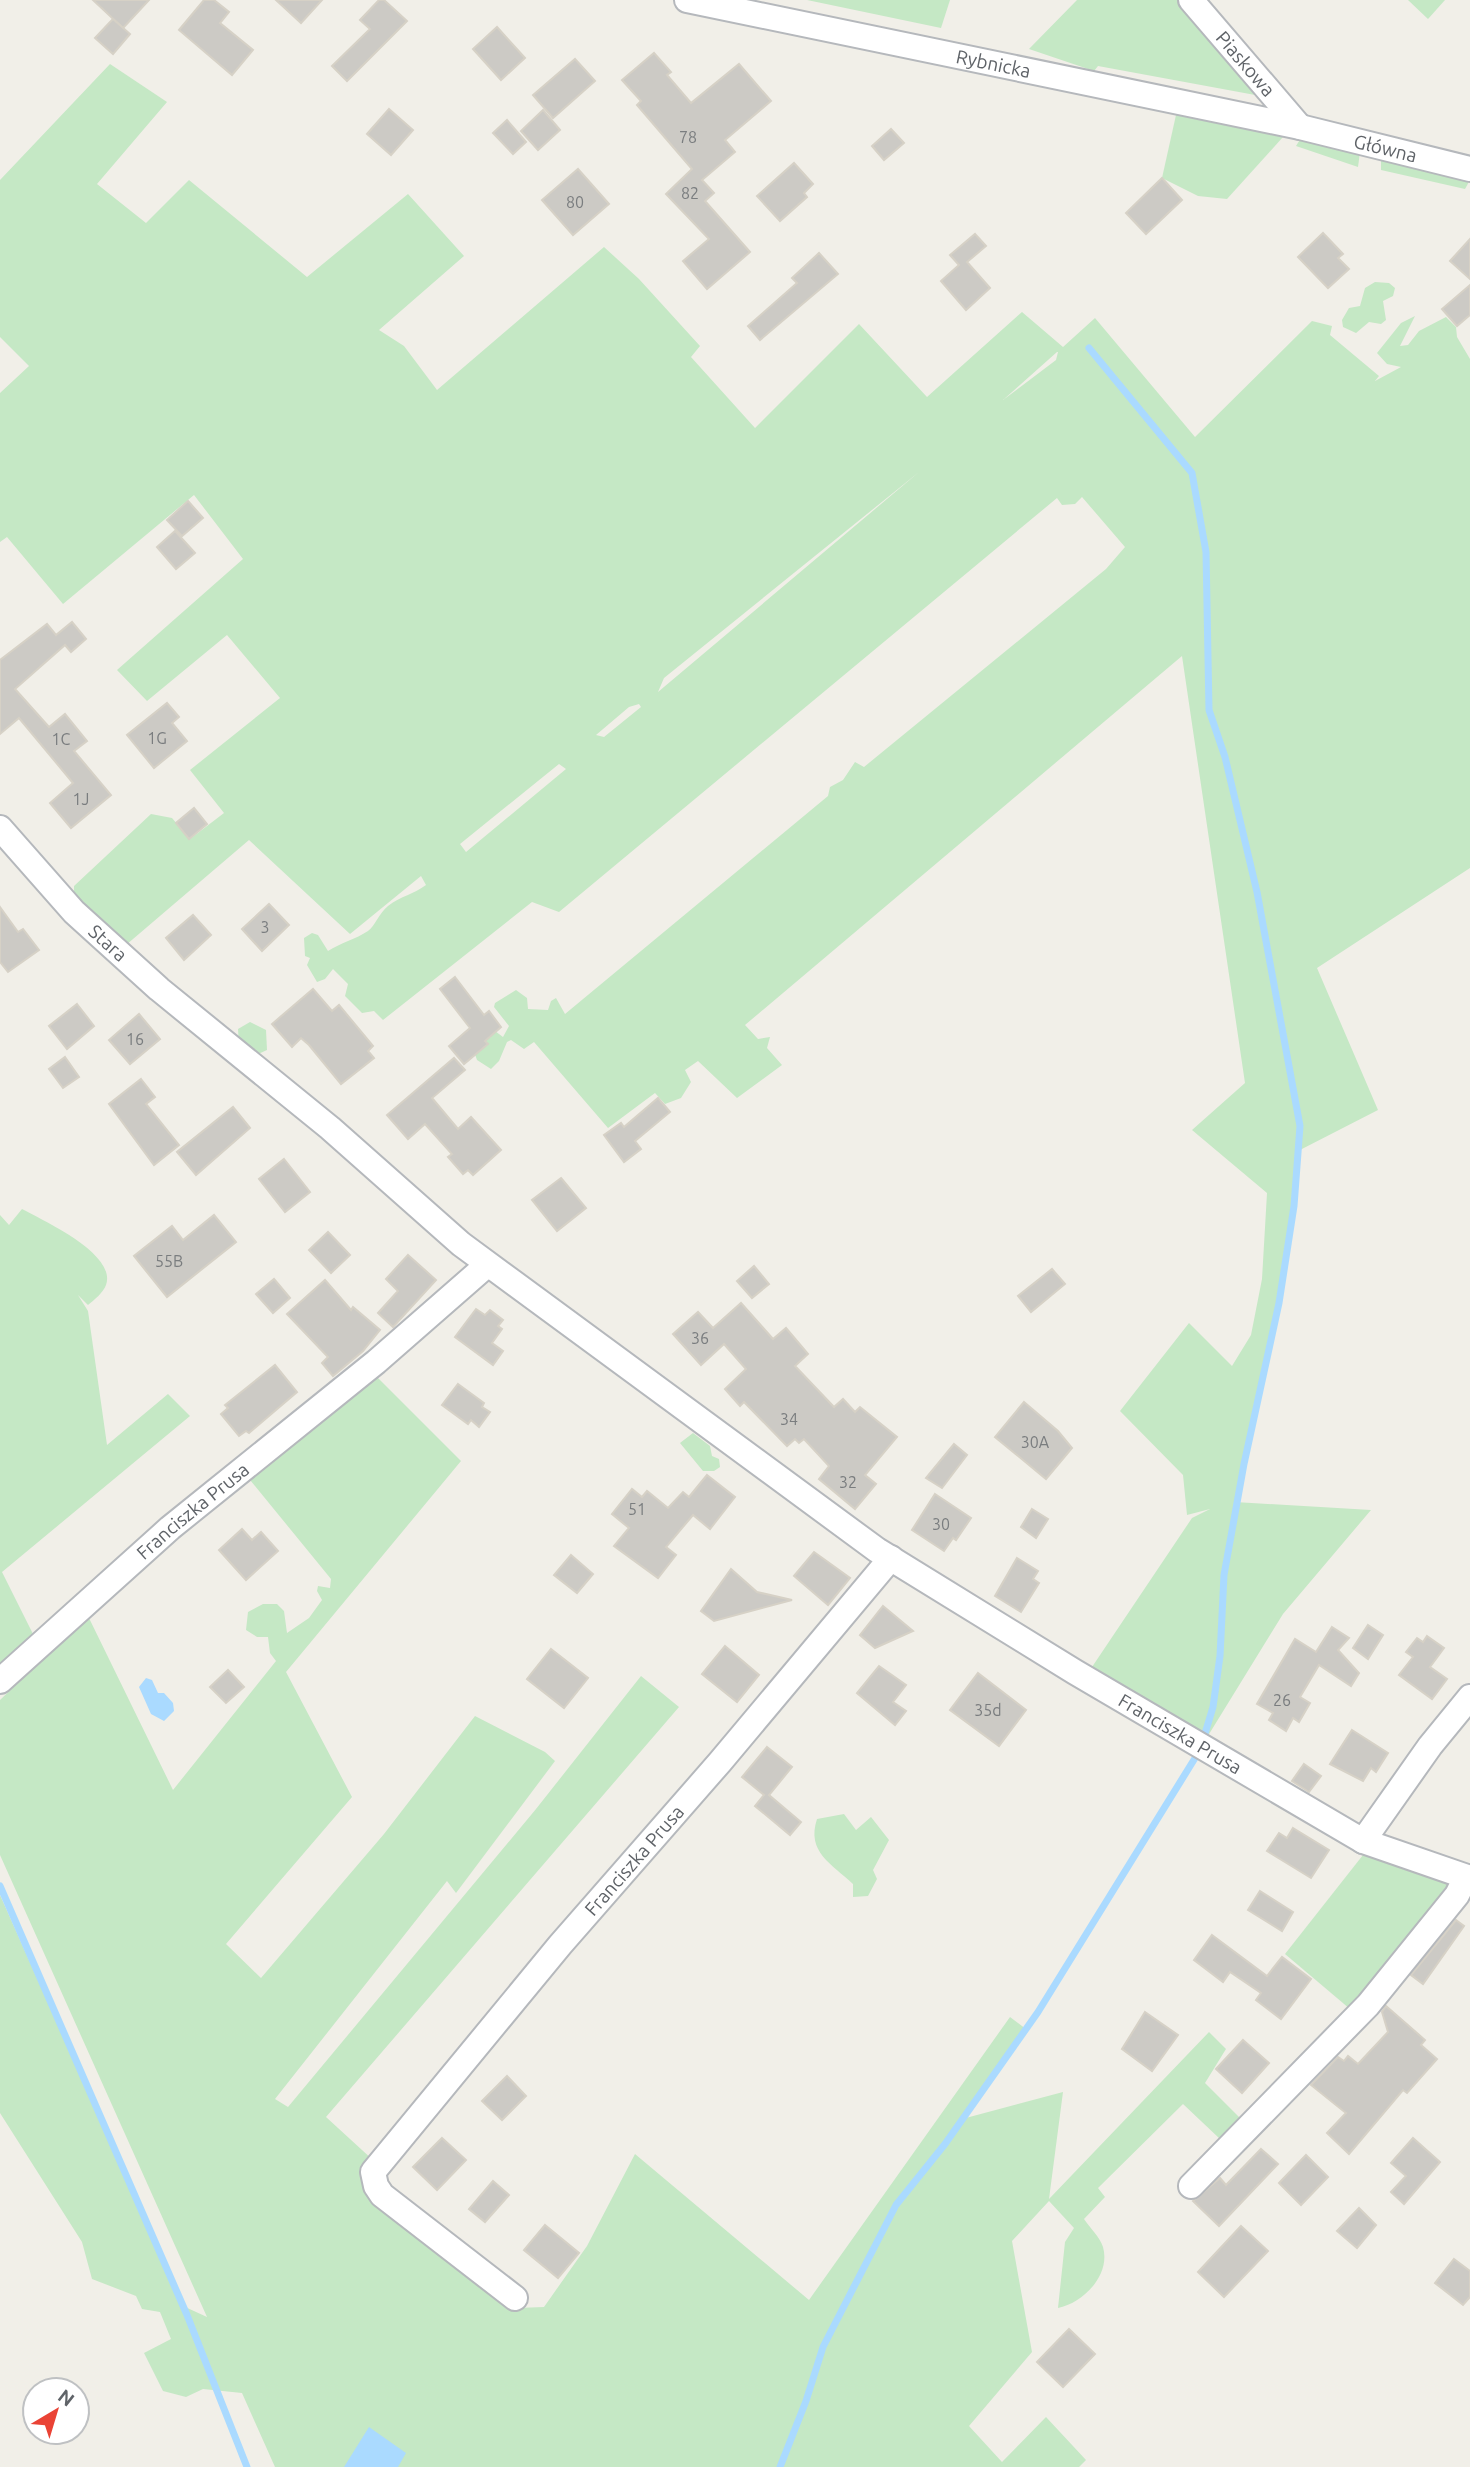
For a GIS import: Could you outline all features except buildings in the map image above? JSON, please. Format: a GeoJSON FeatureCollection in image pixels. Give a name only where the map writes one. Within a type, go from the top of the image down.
{"type":"FeatureCollection","features":[{"type":"Feature","properties":{"kind":"street","name":"Rybnicka"},"geometry":{"type":"LineString","coordinates":[[687,0],[1300,127]]}},
{"type":"Feature","properties":{"kind":"street","name":"Piaskowa"},"geometry":{"type":"LineString","coordinates":[[1191,0],[1300,127]]}},
{"type":"Feature","properties":{"kind":"street","name":"Główna"},"geometry":{"type":"LineString","coordinates":[[1300,127],[1470,169]]}},
{"type":"Feature","properties":{"kind":"street","name":"Stara"},"geometry":{"type":"LineString","coordinates":[[0,828],[74,912],[227,1046]]}},
{"type":"Feature","properties":{"kind":"street","name":"Franciszka Prusa"},"geometry":{"type":"LineString","coordinates":[[227,1046],[330,1128],[487,1265],[891,1558],[1075,1672],[1363,1841],[1468,1878]]}},
{"type":"Feature","properties":{"kind":"street","name":"Franciszka Prusa"},"geometry":{"type":"LineString","coordinates":[[0,1681],[170,1528],[376,1362],[487,1265]]}},
{"type":"Feature","properties":{"kind":"street","name":"Franciszka Prusa"},"geometry":{"type":"LineString","coordinates":[[515,2298],[382,2195],[372,2178],[379,2164],[560,1945],[720,1762],[891,1558]]}},
{"type":"Feature","properties":{"kind":"street"},"geometry":{"type":"LineString","coordinates":[[1363,1841],[1430,1746],[1470,1697]]}},
{"type":"Feature","properties":{"kind":"street"},"geometry":{"type":"LineString","coordinates":[[1191,2186],[1368,2005],[1468,1878]]}},
{"type":"Feature","properties":{"kind":"green space"},"geometry":{"type":"Polygon","coordinates":[[[807,0],[950,0],[941,28],[807,0]]]}},
{"type":"Feature","properties":{"kind":"green space"},"geometry":{"type":"Polygon","coordinates":[[[1077,0],[1178,0],[1266,97],[1098,66],[1094,71],[1029,49],[1077,0]]]}},
{"type":"Feature","properties":{"kind":"green space"},"geometry":{"type":"Polygon","coordinates":[[[1408,0],[1445,0],[1428,19],[1408,0]]]}},
{"type":"Feature","properties":{"kind":"green space"},"geometry":{"type":"Polygon","coordinates":[[[110,64],[167,102],[97,184],[146,223],[189,180],[307,277],[408,194],[464,256],[379,330],[404,346],[437,390],[604,247],[639,279],[700,346],[691,357],[755,428],[859,324],[927,397],[1022,312],[1063,347],[1095,318],[1195,437],[1312,321],[1332,326],[1330,335],[1379,376],[1375,381],[1401,367],[1387,364],[1377,353],[1401,323],[1415,316],[1400,346],[1408,345],[1419,331],[1446,317],[1456,327],[1457,337],[1470,359],[1470,868],[1317,968],[1378,1110],[1298,1151],[1285,1265],[1235,1502],[1371,1510],[1283,1614],[1206,1739],[1090,1670],[1192,1518],[1210,1509],[1187,1515],[1183,1475],[1120,1411],[1189,1323],[1232,1366],[1251,1335],[1262,1279],[1267,1193],[1192,1130],[1245,1083],[1182,656],[745,1025],[758,1039],[770,1037],[767,1048],[782,1065],[737,1098],[698,1061],[685,1070],[691,1082],[681,1098],[665,1104],[655,1093],[608,1128],[534,1042],[524,1049],[511,1040],[507,1042],[499,1061],[491,1069],[477,1060],[472,1046],[495,1031],[503,1037],[509,1026],[494,1007],[495,1003],[516,990],[527,998],[528,1009],[548,1010],[551,1001],[556,998],[565,1014],[828,796],[830,787],[843,780],[855,762],[864,767],[1106,569],[1125,547],[1082,497],[1075,504],[1062,505],[1057,498],[559,912],[532,902],[383,1020],[374,1011],[362,1013],[345,996],[348,984],[333,969],[325,979],[317,982],[307,965],[310,958],[305,956],[304,938],[312,933],[318,935],[328,951],[363,934],[388,906],[426,885],[421,876],[350,934],[249,840],[126,945],[74,893],[74,886],[151,814],[172,818],[190,839],[224,813],[190,770],[280,698],[227,635],[147,701],[117,670],[243,559],[194,495],[63,604],[7,537],[0,542],[0,393],[29,366],[0,337],[0,180],[110,64]],[[1057,352],[1003,400],[1056,360],[1057,352]],[[919,472],[664,678],[658,692],[919,472]],[[639,704],[629,707],[596,735],[604,737],[641,707],[639,704]],[[559,764],[460,844],[466,852],[566,769],[559,764]]]}},
{"type":"Feature","properties":{"kind":"green space"},"geometry":{"type":"Polygon","coordinates":[[[1176,115],[1283,137],[1227,199],[1198,196],[1162,178],[1176,115]]]}},
{"type":"Feature","properties":{"kind":"green space"},"geometry":{"type":"Polygon","coordinates":[[[1301,138],[1360,152],[1358,167],[1296,146],[1301,138]]]}},
{"type":"Feature","properties":{"kind":"green space"},"geometry":{"type":"Polygon","coordinates":[[[1381,156],[1470,180],[1465,189],[1381,170],[1381,156]]]}},
{"type":"Feature","properties":{"kind":"green space"},"geometry":{"type":"Polygon","coordinates":[[[1375,282],[1389,283],[1395,288],[1393,296],[1383,301],[1386,320],[1381,324],[1369,322],[1356,333],[1343,327],[1342,320],[1349,308],[1360,306],[1365,288],[1375,282]]]}},
{"type":"Feature","properties":{"kind":"green space"},"geometry":{"type":"Polygon","coordinates":[[[250,1022],[266,1030],[267,1050],[256,1055],[239,1045],[238,1029],[250,1022]]]}},
{"type":"Feature","properties":{"kind":"green space"},"geometry":{"type":"Polygon","coordinates":[[[22,1209],[61,1230],[90,1250],[101,1262],[106,1273],[105,1288],[88,1305],[78,1295],[88,1311],[107,1445],[168,1394],[190,1416],[2,1572],[36,1640],[0,1675],[0,1215],[9,1225],[22,1209]]]}},
{"type":"Feature","properties":{"kind":"green space"},"geometry":{"type":"Polygon","coordinates":[[[372,1372],[461,1461],[286,1672],[352,1797],[226,1944],[261,1978],[384,1834],[475,1716],[545,1752],[555,1761],[456,1893],[447,1881],[275,2099],[288,2107],[536,1809],[641,1676],[679,1707],[326,2117],[374,2161],[366,2173],[517,2308],[544,2307],[587,2246],[635,2154],[809,2300],[1010,2017],[1026,2029],[962,2119],[1063,2092],[1049,2199],[1209,2032],[1226,2049],[1205,2083],[1249,2127],[1220,2139],[1183,2104],[1098,2188],[1105,2197],[1084,2219],[1103,2247],[1103,2268],[1093,2286],[1067,2305],[1058,2308],[1065,2242],[1074,2228],[1049,2201],[1012,2241],[1032,2352],[969,2426],[1002,2462],[1046,2417],[1086,2460],[1079,2467],[275,2467],[242,2393],[203,2389],[186,2397],[163,2391],[144,2353],[171,2339],[160,2312],[142,2309],[136,2296],[92,2279],[82,2242],[0,2113],[0,1895],[183,2306],[207,2317],[0,1855],[0,1700],[88,1616],[173,1790],[276,1661],[270,1653],[268,1637],[257,1637],[246,1630],[248,1612],[263,1604],[277,1604],[284,1611],[287,1633],[309,1618],[322,1600],[317,1591],[318,1586],[330,1588],[331,1579],[246,1475],[372,1372]]]}},
{"type":"Feature","properties":{"kind":"green space"},"geometry":{"type":"Polygon","coordinates":[[[693,1433],[710,1446],[712,1456],[719,1459],[720,1467],[714,1471],[703,1471],[680,1443],[693,1433]]]}},
{"type":"Feature","properties":{"kind":"green space"},"geometry":{"type":"Polygon","coordinates":[[[844,1814],[856,1830],[871,1817],[889,1840],[873,1870],[877,1879],[868,1896],[853,1897],[853,1884],[829,1863],[818,1849],[815,1840],[817,1819],[844,1814]]]}},
{"type":"Feature","properties":{"kind":"green space"},"geometry":{"type":"Polygon","coordinates":[[[1363,1855],[1455,1881],[1350,2009],[1285,1954],[1363,1855]]]}},
{"type":"Feature","properties":{"kind":"water"},"geometry":{"type":"Polygon","coordinates":[[[146,1678],[152,1680],[158,1693],[164,1693],[173,1703],[174,1711],[164,1721],[151,1714],[139,1687],[146,1678]]]}},
{"type":"Feature","properties":{"kind":"water"},"geometry":{"type":"Polygon","coordinates":[[[369,2427],[406,2453],[398,2467],[344,2467],[369,2427]]]}},
{"type":"Feature","properties":{"kind":"waterway"},"geometry":{"type":"LineString","coordinates":[[780,2467],[806,2401],[823,2347],[896,2205],[945,2144],[1038,2012],[1200,1750],[1213,1707],[1220,1656],[1224,1575],[1244,1464],[1279,1303],[1294,1206],[1300,1126],[1257,892],[1225,757],[1209,710],[1206,552],[1192,473],[1089,348]]}},
{"type":"Feature","properties":{"kind":"waterway"},"geometry":{"type":"LineString","coordinates":[[0,1886],[187,2315],[247,2467]]}}]}
